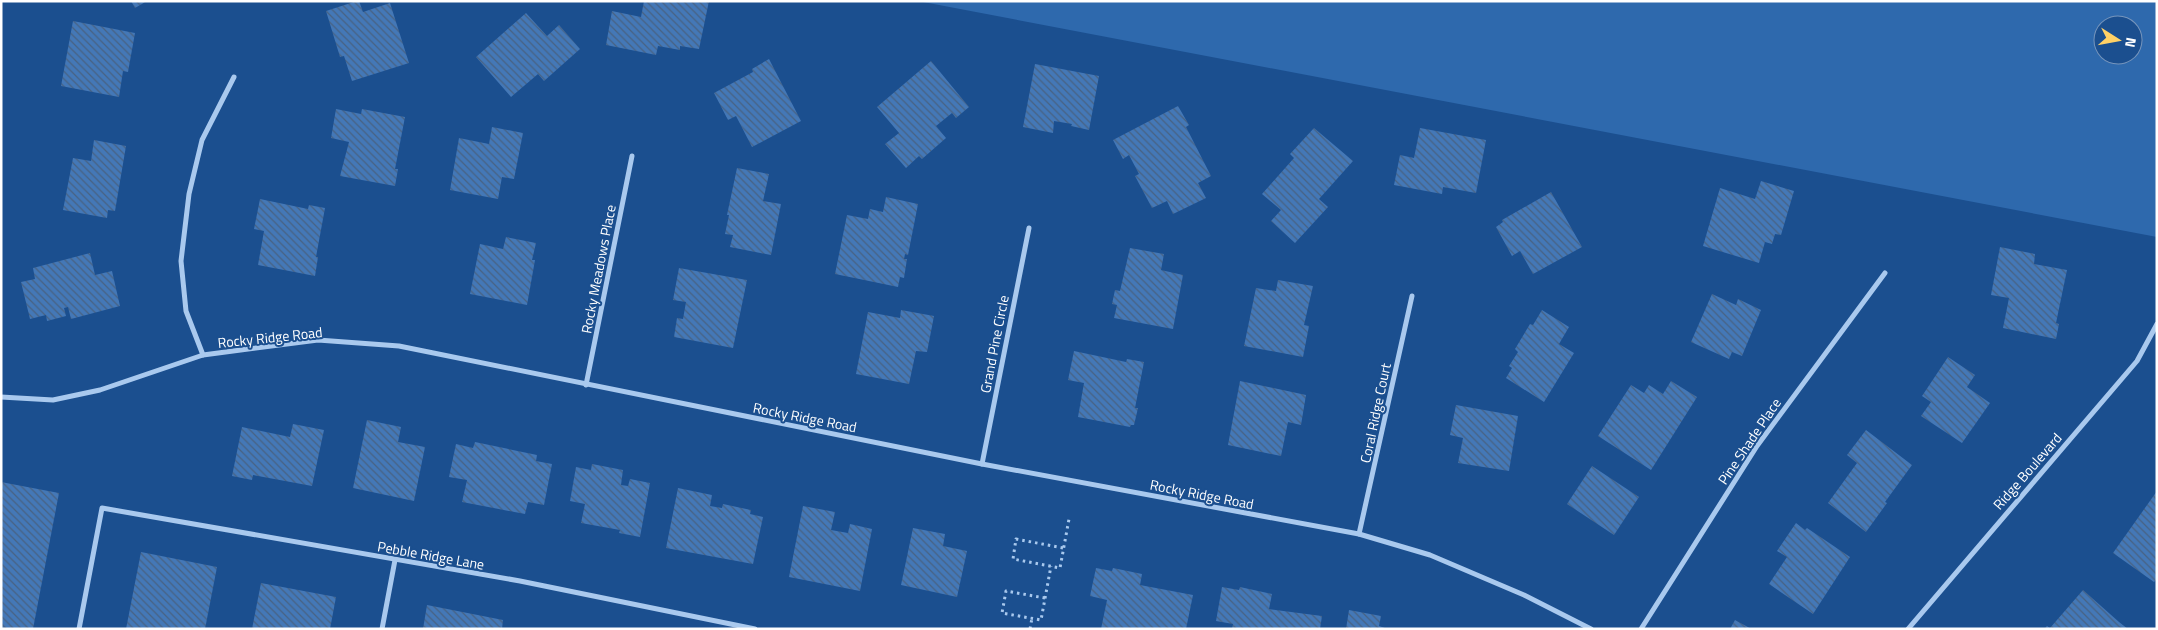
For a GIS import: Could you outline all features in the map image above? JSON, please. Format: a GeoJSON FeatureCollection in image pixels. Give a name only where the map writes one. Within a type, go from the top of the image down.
{"type":"FeatureCollection","features":[{"type":"Feature","properties":{"kind":"street"},"geometry":{"type":"LineString","coordinates":[[203,355],[186,311],[181,260],[186,213],[202,140],[234,78]]}},
{"type":"Feature","properties":{"kind":"street","name":"Rocky Meadows Place"},"geometry":{"type":"LineString","coordinates":[[586,385],[632,156]]}},
{"type":"Feature","properties":{"kind":"street","name":"Grand Pine Circle"},"geometry":{"type":"LineString","coordinates":[[982,464],[1028,228]]}},
{"type":"Feature","properties":{"kind":"street","name":"Pine Shade Place"},"geometry":{"type":"LineString","coordinates":[[1641,629],[1757,446],[1885,273]]}},
{"type":"Feature","properties":{"kind":"street","name":"Coral Ridge Court"},"geometry":{"type":"LineString","coordinates":[[1359,534],[1412,296]]}},
{"type":"Feature","properties":{"kind":"street","name":"Ridge Boulevard"},"geometry":{"type":"LineString","coordinates":[[1908,629],[2137,361],[2157,324]]}},
{"type":"Feature","properties":{"kind":"street","name":"Rocky Ridge Road"},"geometry":{"type":"LineString","coordinates":[[1,397],[53,400],[100,390],[203,355],[318,340],[399,346],[982,464],[1359,534],[1430,555],[1524,595],[1591,629]]}},
{"type":"Feature","properties":{"kind":"street","name":"Pebble Ridge Lane"},"geometry":{"type":"LineString","coordinates":[[79,629],[102,508],[520,581],[755,629]]}},
{"type":"Feature","properties":{"kind":"street"},"geometry":{"type":"LineString","coordinates":[[382,629],[395,560]]}},
{"type":"Feature","properties":{"kind":"path"},"geometry":{"type":"LineString","coordinates":[[1063,548],[1016,539],[1013,559],[1060,568],[1069,519]]}},
{"type":"Feature","properties":{"kind":"path"},"geometry":{"type":"LineString","coordinates":[[1045,598],[1006,591],[1002,612],[1041,620],[1051,566]]}},
{"type":"Feature","properties":{"kind":"path"},"geometry":{"type":"LineString","coordinates":[[1030,629],[1032,618]]}},
{"type":"Feature","properties":{"kind":"shaded area"},"geometry":{"type":"Polygon","coordinates":[[[918,1],[2157,1],[2157,237],[918,1]]]}},
{"type":"Feature","properties":{"kind":"building"},"geometry":{"type":"Polygon","coordinates":[[[131,1],[147,1],[135,8],[131,1]]]}},
{"type":"Feature","properties":{"kind":"building"},"geometry":{"type":"Polygon","coordinates":[[[359,1],[363,12],[390,3],[409,63],[352,81],[344,56],[340,57],[326,11],[359,1]]]}},
{"type":"Feature","properties":{"kind":"building"},"geometry":{"type":"Polygon","coordinates":[[[644,1],[709,1],[699,49],[680,46],[680,50],[658,46],[656,55],[606,45],[612,11],[641,17],[644,1]]]}},
{"type":"Feature","properties":{"kind":"building"},"geometry":{"type":"Polygon","coordinates":[[[526,13],[547,36],[559,25],[580,49],[544,81],[538,74],[511,97],[476,57],[526,13]]]}},
{"type":"Feature","properties":{"kind":"building"},"geometry":{"type":"Polygon","coordinates":[[[73,21],[135,33],[128,72],[123,71],[119,97],[61,86],[73,21]]]}},
{"type":"Feature","properties":{"kind":"building"},"geometry":{"type":"Polygon","coordinates":[[[769,59],[801,121],[752,147],[736,116],[728,120],[714,93],[753,72],[752,69],[769,59]]]}},
{"type":"Feature","properties":{"kind":"building"},"geometry":{"type":"Polygon","coordinates":[[[931,61],[969,107],[956,118],[952,113],[936,126],[946,138],[922,159],[919,156],[906,168],[885,144],[899,133],[877,107],[931,61]]]}},
{"type":"Feature","properties":{"kind":"building"},"geometry":{"type":"Polygon","coordinates":[[[1035,64],[1099,76],[1089,130],[1071,126],[1072,124],[1054,121],[1053,133],[1023,127],[1035,64]]]}},
{"type":"Feature","properties":{"kind":"building"},"geometry":{"type":"Polygon","coordinates":[[[1178,106],[1189,125],[1186,127],[1211,176],[1198,183],[1206,198],[1173,214],[1167,201],[1152,208],[1135,176],[1139,174],[1129,155],[1123,159],[1113,140],[1178,106]]]}},
{"type":"Feature","properties":{"kind":"building"},"geometry":{"type":"Polygon","coordinates":[[[336,109],[361,114],[362,109],[405,117],[395,169],[398,169],[395,186],[340,176],[349,142],[331,138],[336,109]]]}},
{"type":"Feature","properties":{"kind":"building"},"geometry":{"type":"Polygon","coordinates":[[[492,127],[523,133],[514,179],[502,177],[498,199],[450,190],[459,138],[489,144],[492,127]]]}},
{"type":"Feature","properties":{"kind":"building"},"geometry":{"type":"Polygon","coordinates":[[[1314,128],[1353,161],[1319,199],[1328,207],[1295,243],[1271,221],[1281,210],[1262,194],[1294,158],[1290,154],[1314,128]]]}},
{"type":"Feature","properties":{"kind":"building"},"geometry":{"type":"Polygon","coordinates":[[[1420,128],[1486,140],[1476,193],[1443,187],[1442,194],[1394,185],[1400,155],[1414,158],[1420,128]]]}},
{"type":"Feature","properties":{"kind":"building"},"geometry":{"type":"Polygon","coordinates":[[[94,140],[126,146],[115,211],[108,210],[107,218],[63,210],[73,158],[91,161],[94,140]]]}},
{"type":"Feature","properties":{"kind":"building"},"geometry":{"type":"Polygon","coordinates":[[[737,168],[769,174],[763,201],[781,204],[771,255],[730,247],[733,235],[725,234],[737,168]]]}},
{"type":"Feature","properties":{"kind":"building"},"geometry":{"type":"Polygon","coordinates":[[[1761,181],[1794,191],[1781,235],[1775,234],[1772,244],[1765,242],[1759,263],[1703,246],[1720,188],[1755,199],[1761,181]]]}},
{"type":"Feature","properties":{"kind":"building"},"geometry":{"type":"Polygon","coordinates":[[[1551,192],[1582,247],[1533,274],[1520,251],[1512,256],[1496,227],[1503,222],[1502,220],[1551,192]]]}},
{"type":"Feature","properties":{"kind":"building"},"geometry":{"type":"Polygon","coordinates":[[[886,197],[918,204],[908,255],[905,254],[904,259],[907,259],[904,278],[900,277],[898,287],[835,274],[847,215],[868,219],[870,209],[883,212],[886,197]]]}},
{"type":"Feature","properties":{"kind":"building"},"geometry":{"type":"Polygon","coordinates":[[[260,199],[308,209],[309,205],[325,208],[316,257],[318,257],[315,276],[258,265],[264,231],[254,229],[260,199]]]}},
{"type":"Feature","properties":{"kind":"building"},"geometry":{"type":"Polygon","coordinates":[[[506,237],[536,243],[532,260],[535,260],[527,305],[470,294],[480,244],[503,249],[506,237]]]}},
{"type":"Feature","properties":{"kind":"building"},"geometry":{"type":"Polygon","coordinates":[[[2000,247],[2035,254],[2034,264],[2067,270],[2056,323],[2059,324],[2056,339],[2003,328],[2009,298],[1991,295],[2000,247]]]}},
{"type":"Feature","properties":{"kind":"building"},"geometry":{"type":"Polygon","coordinates":[[[1130,248],[1164,254],[1161,270],[1183,275],[1173,329],[1114,318],[1117,305],[1112,304],[1115,290],[1120,291],[1130,248]]]}},
{"type":"Feature","properties":{"kind":"building"},"geometry":{"type":"Polygon","coordinates":[[[90,253],[95,275],[112,271],[120,306],[71,319],[68,307],[64,308],[66,316],[47,321],[46,315],[30,319],[21,282],[35,279],[33,268],[90,253]]]}},
{"type":"Feature","properties":{"kind":"building"},"geometry":{"type":"Polygon","coordinates":[[[679,268],[747,280],[733,348],[674,337],[677,318],[683,319],[686,302],[673,300],[679,268]]]}},
{"type":"Feature","properties":{"kind":"building"},"geometry":{"type":"Polygon","coordinates":[[[1278,280],[1313,286],[1304,325],[1309,326],[1303,357],[1244,346],[1256,288],[1276,291],[1278,280]]]}},
{"type":"Feature","properties":{"kind":"building"},"geometry":{"type":"Polygon","coordinates":[[[1712,294],[1736,305],[1738,299],[1761,310],[1742,356],[1732,352],[1729,359],[1691,342],[1712,294]]]}},
{"type":"Feature","properties":{"kind":"building"},"geometry":{"type":"Polygon","coordinates":[[[901,310],[934,316],[927,352],[916,351],[909,384],[856,374],[868,312],[900,318],[901,310]]]}},
{"type":"Feature","properties":{"kind":"building"},"geometry":{"type":"Polygon","coordinates":[[[1542,310],[1569,327],[1559,344],[1574,353],[1544,402],[1506,378],[1512,368],[1509,366],[1518,352],[1515,349],[1530,324],[1533,325],[1542,310]]]}},
{"type":"Feature","properties":{"kind":"building"},"geometry":{"type":"Polygon","coordinates":[[[1074,351],[1126,362],[1127,359],[1144,362],[1135,408],[1138,408],[1134,425],[1130,427],[1078,417],[1084,383],[1068,380],[1074,351]]]}},
{"type":"Feature","properties":{"kind":"building"},"geometry":{"type":"Polygon","coordinates":[[[1948,357],[1975,375],[1967,387],[1990,403],[1962,443],[1921,416],[1931,402],[1922,396],[1948,357]]]}},
{"type":"Feature","properties":{"kind":"building"},"geometry":{"type":"Polygon","coordinates":[[[1240,381],[1306,395],[1301,425],[1288,422],[1281,456],[1228,445],[1240,381]]]}},
{"type":"Feature","properties":{"kind":"building"},"geometry":{"type":"Polygon","coordinates":[[[1671,381],[1697,397],[1651,470],[1598,436],[1631,385],[1644,393],[1649,385],[1663,394],[1671,381]]]}},
{"type":"Feature","properties":{"kind":"building"},"geometry":{"type":"Polygon","coordinates":[[[1456,405],[1518,416],[1509,471],[1458,463],[1463,438],[1450,435],[1456,405]]]}},
{"type":"Feature","properties":{"kind":"building"},"geometry":{"type":"Polygon","coordinates":[[[367,420],[401,427],[398,442],[425,447],[414,501],[353,488],[367,420]]]}},
{"type":"Feature","properties":{"kind":"building"},"geometry":{"type":"Polygon","coordinates":[[[293,424],[324,430],[312,486],[253,475],[252,480],[232,476],[242,427],[290,437],[293,424]]]}},
{"type":"Feature","properties":{"kind":"building"},"geometry":{"type":"Polygon","coordinates":[[[1866,430],[1912,465],[1866,532],[1828,503],[1857,463],[1847,455],[1866,430]]]}},
{"type":"Feature","properties":{"kind":"building"},"geometry":{"type":"Polygon","coordinates":[[[475,442],[537,455],[536,461],[552,464],[544,505],[528,502],[525,514],[462,502],[467,480],[449,477],[456,444],[473,448],[475,442]]]}},
{"type":"Feature","properties":{"kind":"building"},"geometry":{"type":"Polygon","coordinates":[[[592,464],[623,470],[621,485],[628,486],[630,479],[650,483],[640,537],[619,533],[620,530],[581,523],[585,504],[570,501],[576,467],[591,470],[592,464]]]}},
{"type":"Feature","properties":{"kind":"building"},"geometry":{"type":"Polygon","coordinates":[[[1592,466],[1639,497],[1614,535],[1567,504],[1592,466]]]}},
{"type":"Feature","properties":{"kind":"building"},"geometry":{"type":"Polygon","coordinates":[[[1,482],[59,493],[33,629],[1,629],[1,482]]]}},
{"type":"Feature","properties":{"kind":"building"},"geometry":{"type":"Polygon","coordinates":[[[678,488],[712,495],[710,506],[722,508],[723,504],[751,510],[750,514],[763,517],[753,564],[666,548],[678,488]]]}},
{"type":"Feature","properties":{"kind":"building"},"geometry":{"type":"Polygon","coordinates":[[[2157,491],[2157,579],[2154,582],[2113,553],[2157,491]]]}},
{"type":"Feature","properties":{"kind":"building"},"geometry":{"type":"Polygon","coordinates":[[[803,506],[835,512],[831,530],[848,533],[850,524],[872,529],[860,591],[789,577],[803,506]]]}},
{"type":"Feature","properties":{"kind":"building"},"geometry":{"type":"Polygon","coordinates":[[[1796,523],[1805,530],[1807,528],[1850,557],[1813,614],[1769,584],[1787,557],[1777,551],[1796,523]]]}},
{"type":"Feature","properties":{"kind":"building"},"geometry":{"type":"Polygon","coordinates":[[[913,528],[945,534],[943,546],[967,551],[957,597],[901,585],[913,528]]]}},
{"type":"Feature","properties":{"kind":"building"},"geometry":{"type":"Polygon","coordinates":[[[141,552],[217,567],[205,629],[126,629],[141,552]]]}},
{"type":"Feature","properties":{"kind":"building"},"geometry":{"type":"Polygon","coordinates":[[[1096,568],[1112,571],[1113,568],[1142,574],[1140,585],[1193,595],[1186,629],[1101,629],[1107,600],[1090,596],[1096,568]]]}},
{"type":"Feature","properties":{"kind":"building"},"geometry":{"type":"Polygon","coordinates":[[[261,583],[336,597],[330,629],[252,629],[261,583]]]}},
{"type":"Feature","properties":{"kind":"building"},"geometry":{"type":"Polygon","coordinates":[[[1222,587],[1239,590],[1240,587],[1272,594],[1269,609],[1322,616],[1320,629],[1232,629],[1233,624],[1216,621],[1222,587]]]}},
{"type":"Feature","properties":{"kind":"building"},"geometry":{"type":"Polygon","coordinates":[[[2083,590],[2128,629],[2044,629],[2047,626],[2050,628],[2083,590]]]}},
{"type":"Feature","properties":{"kind":"building"},"geometry":{"type":"Polygon","coordinates":[[[427,605],[503,620],[502,629],[423,629],[427,605]]]}},
{"type":"Feature","properties":{"kind":"building"},"geometry":{"type":"Polygon","coordinates":[[[1349,610],[1381,616],[1379,626],[1388,629],[1346,629],[1349,610]]]}},
{"type":"Feature","properties":{"kind":"building"},"geometry":{"type":"Polygon","coordinates":[[[1735,620],[1746,626],[1751,629],[1730,629],[1735,620]]]}}]}
